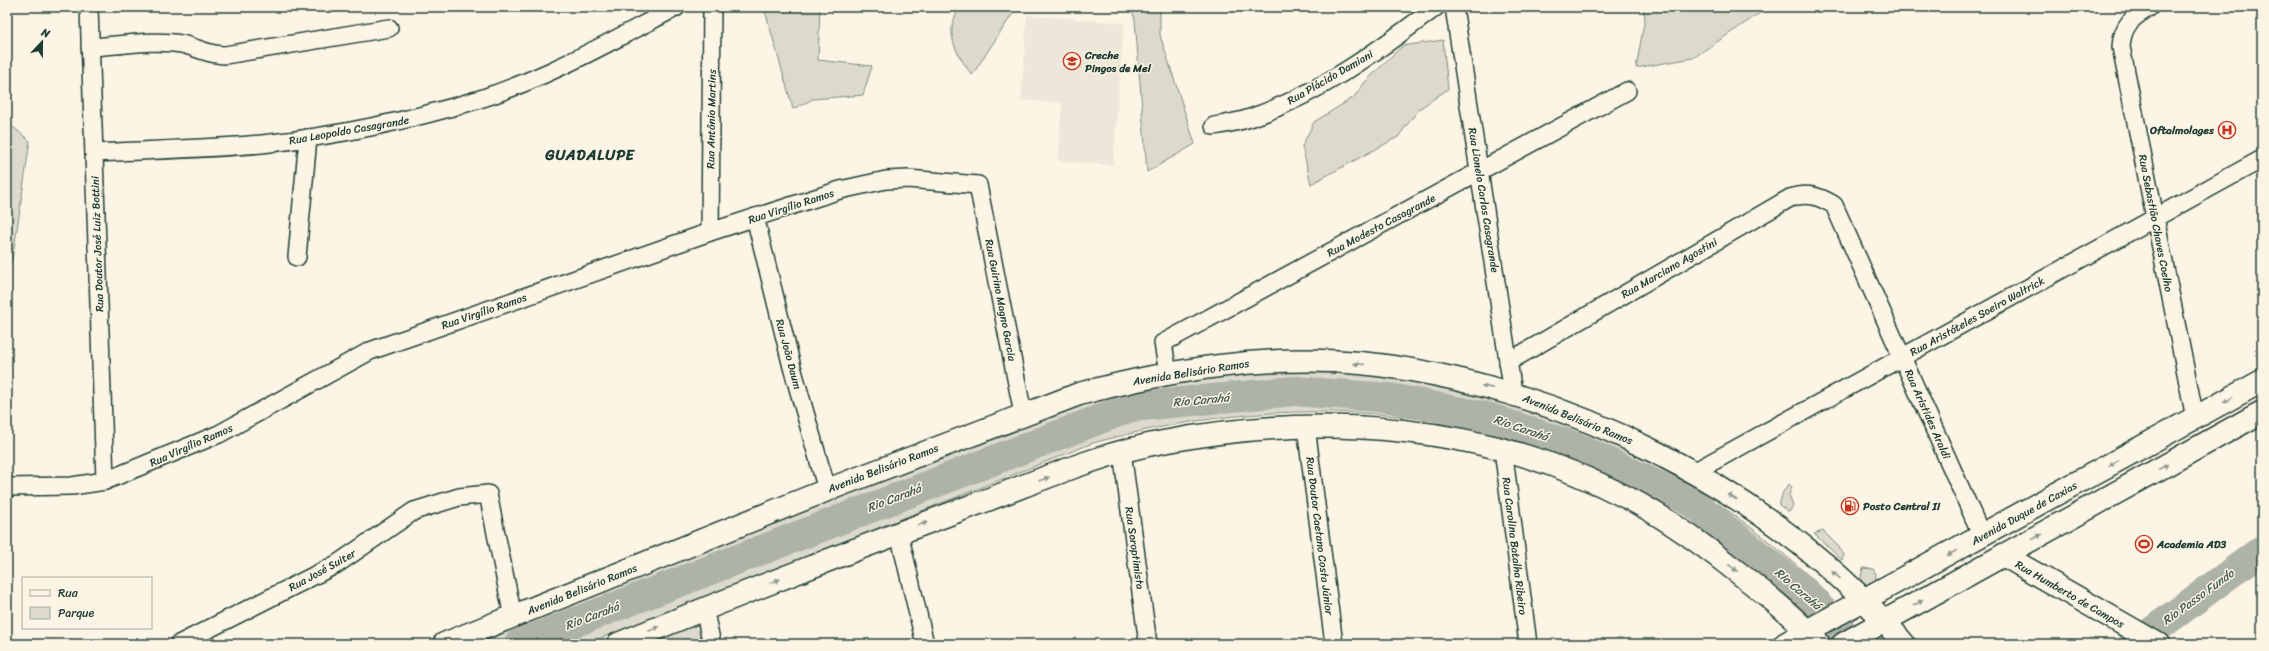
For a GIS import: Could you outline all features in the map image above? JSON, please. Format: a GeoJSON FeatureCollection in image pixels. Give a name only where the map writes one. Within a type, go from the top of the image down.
{"type":"FeatureCollection","features":[{"type":"Feature","properties":{"kind":"main road","name":"Avenida Belisário Ramos"},"geometry":{"type":"LineString","coordinates":[[444,644],[827,490],[1023,414],[1079,394],[1121,383],[1168,374],[1258,362],[1360,363],[1455,380],[1513,393],[1608,430],[1692,473],[1779,528],[1858,605],[1876,626],[1904,644]]}},
{"type":"Feature","properties":{"kind":"main road","name":"Avenida Duque de Caxias"},"geometry":{"type":"LineString","coordinates":[[1785,644],[1815,634],[1858,605],[2262,381]]}},
{"type":"Feature","properties":{"kind":"main road"},"geometry":{"type":"LineString","coordinates":[[1843,644],[2262,412]]}},
{"type":"Feature","properties":{"kind":"main road"},"geometry":{"type":"LineString","coordinates":[[618,644],[899,533],[1122,452],[1162,442],[1212,434],[1306,427],[1398,429],[1466,439],[1539,460],[1595,482],[1627,497],[1668,521],[1739,573],[1815,634]]}},
{"type":"Feature","properties":{"kind":"main road","name":"Rua Humberto de Campos"},"geometry":{"type":"LineString","coordinates":[[2003,556],[2155,643]]}},
{"type":"Feature","properties":{"kind":"street","name":"Rua Doutor José Luiz Bottini"},"geometry":{"type":"LineString","coordinates":[[89,7],[105,481]]}},
{"type":"Feature","properties":{"kind":"street","name":"Rua Leopoldo Casagrande"},"geometry":{"type":"LineString","coordinates":[[94,153],[222,147],[308,138],[360,130],[413,118],[481,98],[540,75],[588,53],[677,7]]}},
{"type":"Feature","properties":{"kind":"street","name":"Rua Antônio Martins"},"geometry":{"type":"LineString","coordinates":[[710,232],[712,7]]}},
{"type":"Feature","properties":{"kind":"street","name":"Rua Plácido Damiani"},"geometry":{"type":"LineString","coordinates":[[1214,126],[1249,118],[1281,106],[1359,63],[1436,7]]}},
{"type":"Feature","properties":{"kind":"street","name":"Rua Lionelo Carlos Casagrande"},"geometry":{"type":"LineString","coordinates":[[1454,7],[1513,393]]}},
{"type":"Feature","properties":{"kind":"street","name":"Rua Sebastião Chaves Coelho"},"geometry":{"type":"LineString","coordinates":[[2150,7],[2137,14],[2124,28],[2121,47],[2195,418]]}},
{"type":"Feature","properties":{"kind":"street"},"geometry":{"type":"LineString","coordinates":[[90,47],[168,42],[182,44],[212,55],[225,55],[389,28]]}},
{"type":"Feature","properties":{"kind":"street","name":"Rua Modesto Casagrande"},"geometry":{"type":"LineString","coordinates":[[1168,374],[1163,343],[1627,92]]}},
{"type":"Feature","properties":{"kind":"street"},"geometry":{"type":"LineString","coordinates":[[297,257],[308,138]]}},
{"type":"Feature","properties":{"kind":"street","name":"Rua Aristóteles Soeiro Waltrick"},"geometry":{"type":"LineString","coordinates":[[1692,473],[2262,159]]}},
{"type":"Feature","properties":{"kind":"street","name":"Rua Virgílio Ramos"},"geometry":{"type":"LineString","coordinates":[[7,486],[72,486],[105,481],[219,434],[370,351],[710,232],[840,190],[886,180],[908,179],[978,185]]}},
{"type":"Feature","properties":{"kind":"street","name":"Rua Guirino Magno Garcia"},"geometry":{"type":"LineString","coordinates":[[978,185],[1023,414]]}},
{"type":"Feature","properties":{"kind":"street","name":"Rua Marciano Agostini"},"geometry":{"type":"LineString","coordinates":[[1508,362],[1790,198],[1800,195],[1813,195],[1834,205]]}},
{"type":"Feature","properties":{"kind":"street","name":"Rua Aristides Araldi"},"geometry":{"type":"LineString","coordinates":[[1834,205],[1982,536]]}},
{"type":"Feature","properties":{"kind":"street","name":"Rua João Daum"},"geometry":{"type":"LineString","coordinates":[[755,217],[792,367],[827,490]]}},
{"type":"Feature","properties":{"kind":"street","name":"Rua Doutor Caetano Costa Júnior"},"geometry":{"type":"LineString","coordinates":[[1306,427],[1334,644]]}},
{"type":"Feature","properties":{"kind":"street","name":"Rua Carolina Batalha Ribeiro"},"geometry":{"type":"LineString","coordinates":[[1503,449],[1528,644]]}},
{"type":"Feature","properties":{"kind":"street","name":"Rua Soroptimista"},"geometry":{"type":"LineString","coordinates":[[1122,452],[1148,644]]}},
{"type":"Feature","properties":{"kind":"street","name":"Rua José Suiter"},"geometry":{"type":"LineString","coordinates":[[179,644],[337,564],[399,519],[414,511],[459,497],[488,494],[513,617]]}},
{"type":"Feature","properties":{"kind":"street"},"geometry":{"type":"LineString","coordinates":[[899,533],[925,644]]}},
{"type":"Feature","properties":{"kind":"street"},"geometry":{"type":"LineString","coordinates":[[704,609],[712,644]]}},
{"type":"Feature","properties":{"kind":"shaded area","name":"Creche Pingos de Mel"},"geometry":{"type":"Polygon","coordinates":[[[1027,15],[1124,23],[1113,165],[1058,161],[1062,103],[1021,100],[1027,15]]]}},
{"type":"Feature","properties":{"kind":"green space"},"geometry":{"type":"Polygon","coordinates":[[[761,7],[820,7],[818,60],[872,66],[863,95],[813,99],[793,109],[766,14],[761,7]]]}},
{"type":"Feature","properties":{"kind":"green space"},"geometry":{"type":"Polygon","coordinates":[[[961,7],[1017,7],[972,75],[956,50],[953,42],[952,25],[955,16],[961,7]]]}},
{"type":"Feature","properties":{"kind":"green space"},"geometry":{"type":"Polygon","coordinates":[[[1131,7],[1160,7],[1160,35],[1195,144],[1147,172],[1135,20],[1131,7]]]}},
{"type":"Feature","properties":{"kind":"green space"},"geometry":{"type":"Polygon","coordinates":[[[1643,7],[1769,7],[1693,58],[1636,68],[1645,18],[1643,7]]]}},
{"type":"Feature","properties":{"kind":"green space"},"geometry":{"type":"Polygon","coordinates":[[[1443,40],[1448,89],[1419,109],[1398,137],[1311,184],[1302,146],[1314,122],[1354,97],[1365,82],[1402,46],[1443,40]]]}},
{"type":"Feature","properties":{"kind":"green space"},"geometry":{"type":"Polygon","coordinates":[[[7,122],[30,141],[15,243],[7,283],[7,122]]]}},
{"type":"Feature","properties":{"kind":"green space"},"geometry":{"type":"Polygon","coordinates":[[[1264,373],[1347,374],[1410,379],[1487,397],[1542,414],[1595,435],[1645,460],[1694,488],[1740,520],[1786,555],[1829,595],[1800,609],[1779,588],[1710,532],[1639,489],[1566,456],[1490,432],[1412,418],[1333,412],[1253,414],[1173,425],[1093,443],[586,644],[468,644],[741,534],[1074,406],[1121,394],[1168,385],[1264,373]]]}},
{"type":"Feature","properties":{"kind":"green space"},"geometry":{"type":"Polygon","coordinates":[[[1789,484],[1792,487],[1789,495],[1793,506],[1789,512],[1779,505],[1783,492],[1789,484]]]}},
{"type":"Feature","properties":{"kind":"green space"},"geometry":{"type":"Polygon","coordinates":[[[1823,531],[1838,546],[1844,555],[1842,560],[1814,534],[1823,531]]]}},
{"type":"Feature","properties":{"kind":"green space"},"geometry":{"type":"Polygon","coordinates":[[[1863,568],[1873,569],[1876,574],[1875,583],[1865,587],[1860,581],[1863,568]]]}},
{"type":"Feature","properties":{"kind":"green space"},"geometry":{"type":"Polygon","coordinates":[[[704,609],[712,644],[618,644],[704,609]]]}},
{"type":"Feature","properties":{"kind":"waterway","name":"Rio Carahá"},"geometry":{"type":"LineString","coordinates":[[519,644],[1131,407],[1294,391],[1390,398],[1487,417],[1576,447],[1689,500],[1806,593],[1854,644]]}},
{"type":"Feature","properties":{"kind":"waterway","name":"Rio Passo Fundo"},"geometry":{"type":"LineString","coordinates":[[2135,644],[2262,550]]}},
{"type":"Feature","properties":{"kind":"place","name":"Creche Pingos de Mel"},"geometry":{"type":"Point","coordinates":[1072,61]}},
{"type":"Feature","properties":{"kind":"place","name":"Oftalmolages"},"geometry":{"type":"Point","coordinates":[2227,130]}},
{"type":"Feature","properties":{"kind":"place","name":"Posto Central II"},"geometry":{"type":"Point","coordinates":[1850,506]}},
{"type":"Feature","properties":{"kind":"place","name":"Academia AD3"},"geometry":{"type":"Point","coordinates":[2144,544]}},
{"type":"Feature","properties":{"kind":"district","name":"GUADALUPE"},"geometry":{"type":"Point","coordinates":[590,155]}}]}
